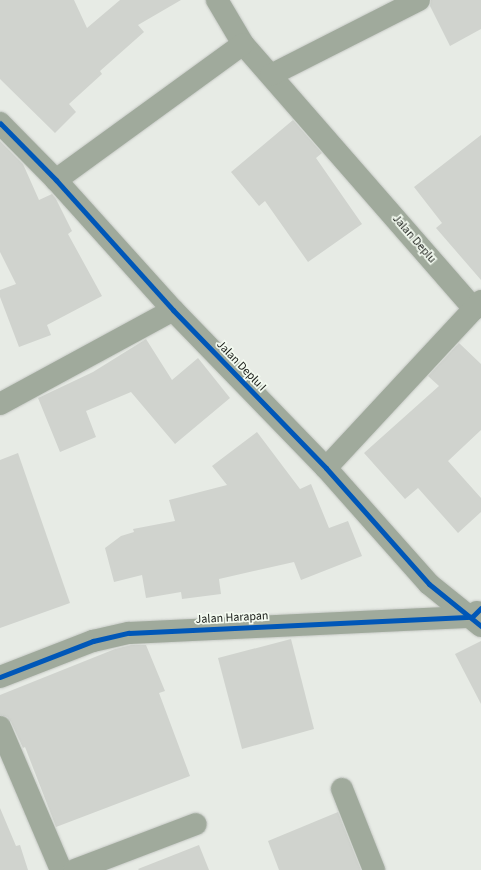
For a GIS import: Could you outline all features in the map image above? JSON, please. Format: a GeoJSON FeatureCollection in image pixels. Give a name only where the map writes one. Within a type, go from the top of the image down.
{"type":"FeatureCollection","features":[{"type":"Feature","properties":{"kind":"street","name":"Jalan Deplu"},"geometry":{"type":"LineString","coordinates":[[217,0],[243,44],[478,305],[326,468]]}},
{"type":"Feature","properties":{"kind":"street"},"geometry":{"type":"LineString","coordinates":[[271,75],[419,0]]}},
{"type":"Feature","properties":{"kind":"street"},"geometry":{"type":"LineString","coordinates":[[56,180],[243,44]]}},
{"type":"Feature","properties":{"kind":"street","name":"Jalan Deplu I"},"geometry":{"type":"LineString","coordinates":[[0,123],[56,180],[173,310],[326,468],[429,584],[478,617]]}},
{"type":"Feature","properties":{"kind":"street"},"geometry":{"type":"LineString","coordinates":[[0,404],[173,310]]}},
{"type":"Feature","properties":{"kind":"street","name":"Jalan Harapan"},"geometry":{"type":"LineString","coordinates":[[0,677],[93,641],[129,633],[478,617]]}},
{"type":"Feature","properties":{"kind":"street"},"geometry":{"type":"LineString","coordinates":[[0,726],[61,870]]}},
{"type":"Feature","properties":{"kind":"street"},"geometry":{"type":"LineString","coordinates":[[342,789],[374,870]]}},
{"type":"Feature","properties":{"kind":"street"},"geometry":{"type":"LineString","coordinates":[[75,870],[196,824]]}},
{"type":"Feature","properties":{"kind":"building"},"geometry":{"type":"Polygon","coordinates":[[[0,0],[74,0],[87,28],[120,0],[181,0],[138,25],[144,32],[100,71],[102,74],[69,104],[76,112],[55,133],[0,79],[0,0]]]}},
{"type":"Feature","properties":{"kind":"building"},"geometry":{"type":"Polygon","coordinates":[[[431,0],[481,0],[481,29],[450,46],[430,6],[431,0]]]}},
{"type":"Feature","properties":{"kind":"building"},"geometry":{"type":"Polygon","coordinates":[[[293,120],[322,153],[316,158],[362,224],[308,262],[265,201],[259,206],[231,172],[293,120]]]}},
{"type":"Feature","properties":{"kind":"building"},"geometry":{"type":"Polygon","coordinates":[[[481,135],[481,280],[436,228],[442,223],[414,187],[481,135]]]}},
{"type":"Feature","properties":{"kind":"building"},"geometry":{"type":"Polygon","coordinates":[[[0,141],[23,164],[39,200],[52,194],[56,199],[72,231],[68,234],[102,296],[47,325],[51,335],[19,347],[0,297],[0,290],[16,284],[0,252],[0,141]]]}},
{"type":"Feature","properties":{"kind":"building"},"geometry":{"type":"Polygon","coordinates":[[[146,339],[172,380],[198,358],[230,398],[175,444],[131,392],[86,411],[96,437],[60,452],[38,398],[93,372],[146,339]]]}},
{"type":"Feature","properties":{"kind":"building"},"geometry":{"type":"Polygon","coordinates":[[[459,343],[481,364],[481,430],[448,461],[481,498],[481,512],[458,533],[418,488],[405,499],[364,453],[439,386],[428,376],[459,343]]]}},
{"type":"Feature","properties":{"kind":"building"},"geometry":{"type":"Polygon","coordinates":[[[257,432],[300,489],[311,484],[329,528],[348,521],[362,556],[301,580],[294,562],[219,579],[221,594],[182,599],[181,592],[146,598],[142,575],[114,582],[105,548],[121,536],[134,532],[133,529],[175,521],[169,500],[227,485],[212,466],[257,432]]]}},
{"type":"Feature","properties":{"kind":"building"},"geometry":{"type":"Polygon","coordinates":[[[18,453],[70,603],[0,628],[0,460],[18,453]]]}},
{"type":"Feature","properties":{"kind":"building"},"geometry":{"type":"Polygon","coordinates":[[[291,639],[314,729],[242,749],[218,658],[291,639]]]}},
{"type":"Feature","properties":{"kind":"building"},"geometry":{"type":"Polygon","coordinates":[[[481,641],[481,704],[455,654],[481,641]]]}},
{"type":"Feature","properties":{"kind":"building"},"geometry":{"type":"Polygon","coordinates":[[[131,645],[146,645],[165,691],[159,693],[190,776],[56,827],[25,747],[23,748],[11,722],[7,717],[0,715],[0,695],[115,649],[131,645]]]}},
{"type":"Feature","properties":{"kind":"building"},"geometry":{"type":"Polygon","coordinates":[[[0,808],[16,846],[20,845],[28,870],[0,870],[0,808]]]}},
{"type":"Feature","properties":{"kind":"building"},"geometry":{"type":"Polygon","coordinates":[[[338,812],[361,870],[279,870],[268,841],[338,812]]]}},
{"type":"Feature","properties":{"kind":"building"},"geometry":{"type":"Polygon","coordinates":[[[199,845],[209,870],[138,869],[199,845]]]}},
{"type":"Feature","properties":{"kind":"cycle path"},"geometry":{"type":"LineString","coordinates":[[0,123],[56,180],[173,310],[326,468],[429,584],[481,626]]}},
{"type":"Feature","properties":{"kind":"cycle path"},"geometry":{"type":"LineString","coordinates":[[0,677],[93,641],[129,633],[472,617],[481,608]]}}]}
